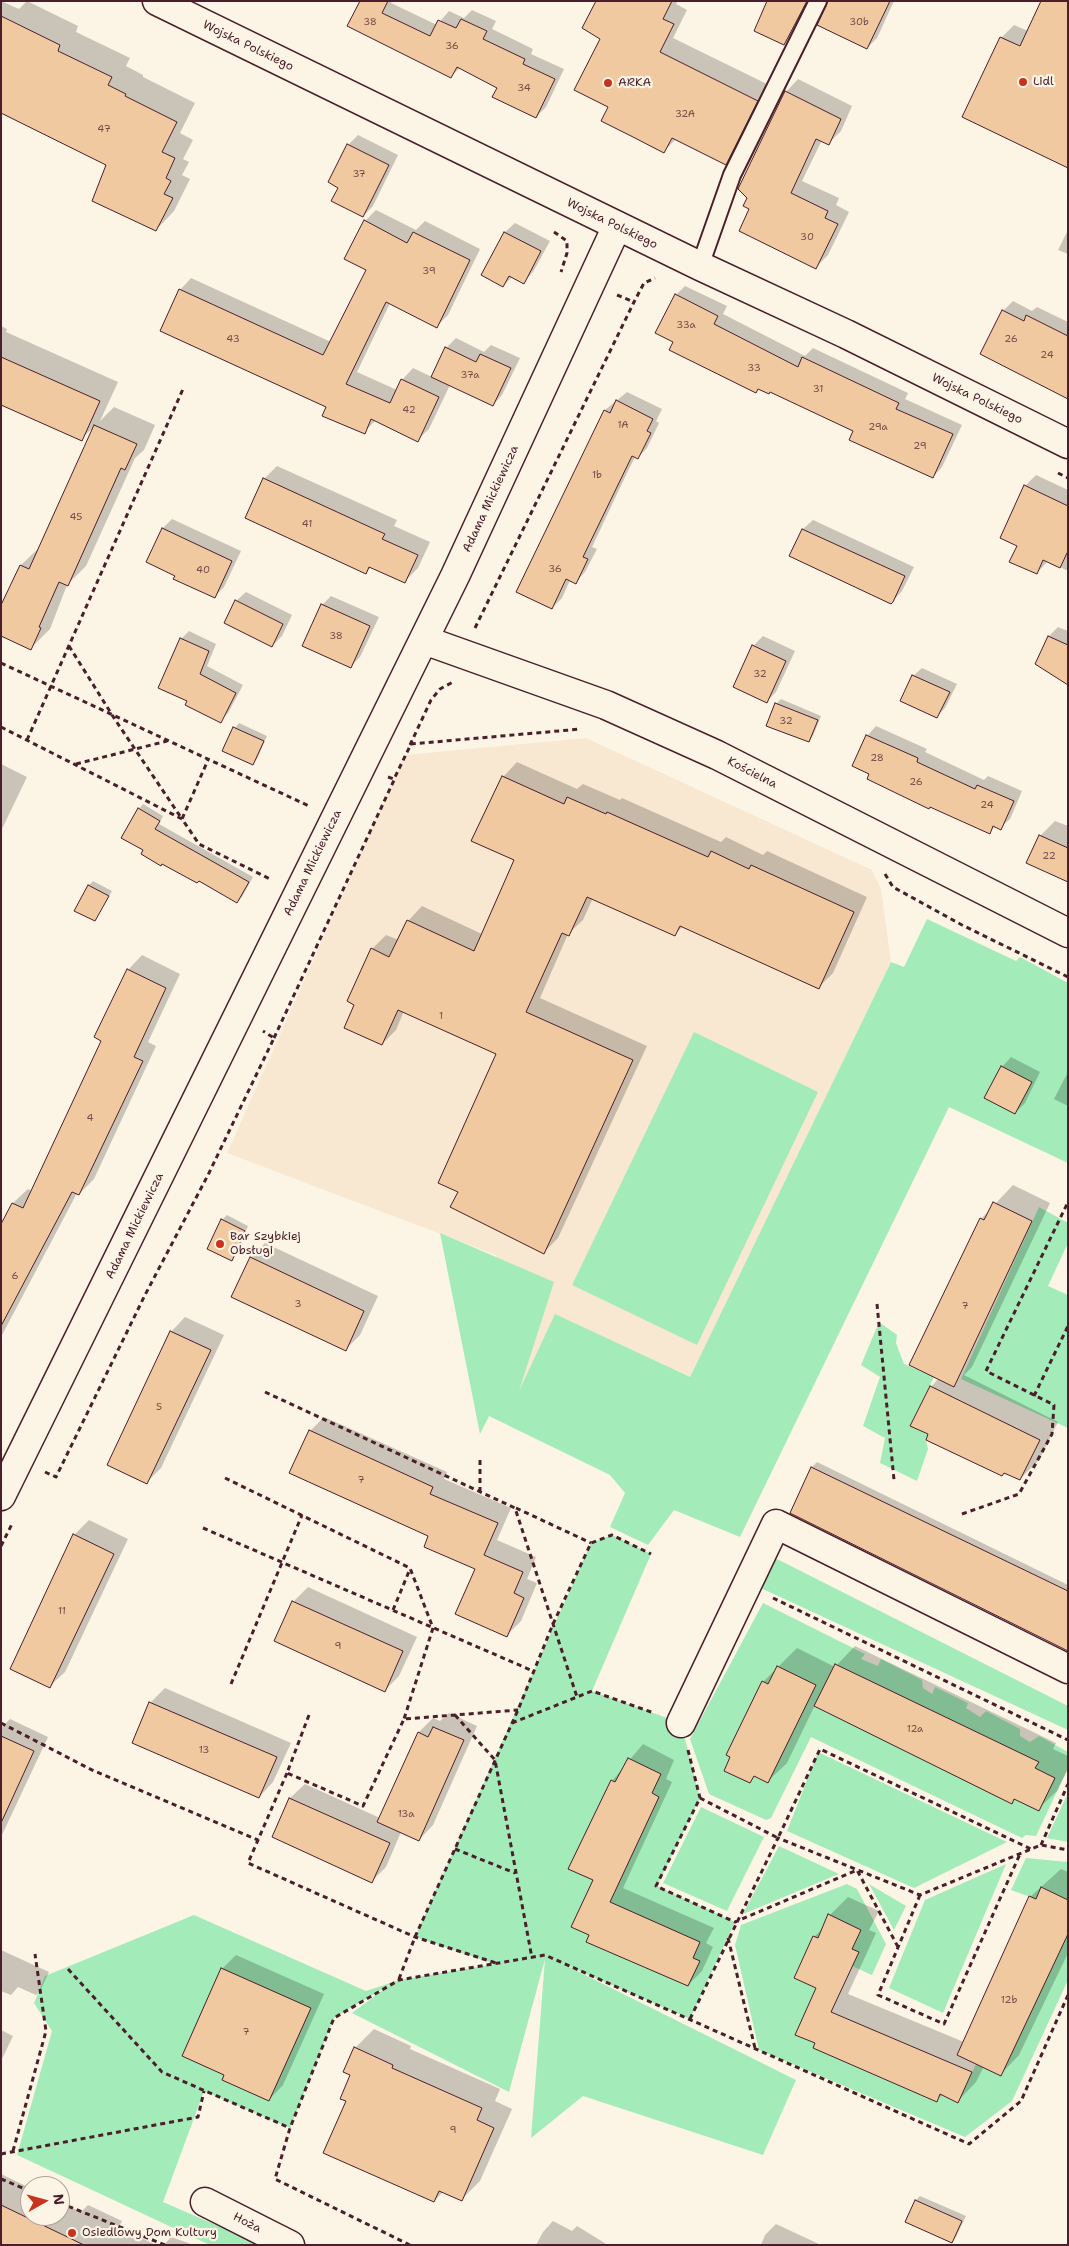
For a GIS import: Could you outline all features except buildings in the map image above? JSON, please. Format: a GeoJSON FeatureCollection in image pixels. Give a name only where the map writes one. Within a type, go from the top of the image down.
{"type":"FeatureCollection","features":[{"type":"Feature","properties":{"kind":"street","name":"Wojska Polskiego"},"geometry":{"type":"LineString","coordinates":[[157,1],[616,226],[846,334],[1068,444]]}},
{"type":"Feature","properties":{"kind":"street","name":"Adama Mickiewicza"},"geometry":{"type":"LineString","coordinates":[[1,1496],[424,640],[616,226]]}},
{"type":"Feature","properties":{"kind":"street","name":"Kościelna"},"geometry":{"type":"LineString","coordinates":[[424,640],[606,705],[717,755],[1068,933]]}},
{"type":"Feature","properties":{"kind":"street"},"geometry":{"type":"LineString","coordinates":[[681,1723],[776,1524],[1068,1669]]}},
{"type":"Feature","properties":{"kind":"street","name":"Hoża"},"geometry":{"type":"LineString","coordinates":[[204,2202],[290,2245]]}},
{"type":"Feature","properties":{"kind":"lane"},"geometry":{"type":"LineString","coordinates":[[700,266],[732,175],[818,1]]}},
{"type":"Feature","properties":{"kind":"path"},"geometry":{"type":"LineString","coordinates":[[40,1470],[56,1477],[145,1295],[208,1175],[274,1038],[431,700],[440,688],[451,682],[458,681],[479,632],[475,628],[634,302],[644,283],[654,278],[660,279]]}},
{"type":"Feature","properties":{"kind":"path"},"geometry":{"type":"LineString","coordinates":[[27,740],[183,389]]}},
{"type":"Feature","properties":{"kind":"path"},"geometry":{"type":"LineString","coordinates":[[1050,469],[1068,478]]}},
{"type":"Feature","properties":{"kind":"path"},"geometry":{"type":"LineString","coordinates":[[69,646],[199,844],[299,892]]}},
{"type":"Feature","properties":{"kind":"path"},"geometry":{"type":"LineString","coordinates":[[1,663],[335,818]]}},
{"type":"Feature","properties":{"kind":"path"},"geometry":{"type":"LineString","coordinates":[[1,728],[182,819]]}},
{"type":"Feature","properties":{"kind":"path"},"geometry":{"type":"LineString","coordinates":[[411,744],[584,729]]}},
{"type":"Feature","properties":{"kind":"path"},"geometry":{"type":"LineString","coordinates":[[75,764],[168,741]]}},
{"type":"Feature","properties":{"kind":"path"},"geometry":{"type":"LineString","coordinates":[[182,819],[208,760]]}},
{"type":"Feature","properties":{"kind":"path"},"geometry":{"type":"LineString","coordinates":[[362,766],[394,779]]}},
{"type":"Feature","properties":{"kind":"path"},"geometry":{"type":"LineString","coordinates":[[882,871],[893,887],[962,925],[1068,977]]}},
{"type":"Feature","properties":{"kind":"path"},"geometry":{"type":"LineString","coordinates":[[238,1017],[274,1038]]}},
{"type":"Feature","properties":{"kind":"path"},"geometry":{"type":"LineString","coordinates":[[962,1514],[1018,1494],[1052,1434],[1054,1405],[986,1371],[1068,1202]]}},
{"type":"Feature","properties":{"kind":"path"},"geometry":{"type":"LineString","coordinates":[[877,1304],[894,1480]]}},
{"type":"Feature","properties":{"kind":"path"},"geometry":{"type":"LineString","coordinates":[[1034,1396],[1068,1326]]}},
{"type":"Feature","properties":{"kind":"path"},"geometry":{"type":"LineString","coordinates":[[265,1392],[591,1543]]}},
{"type":"Feature","properties":{"kind":"path"},"geometry":{"type":"LineString","coordinates":[[480,1456],[480,1492]]}},
{"type":"Feature","properties":{"kind":"path"},"geometry":{"type":"LineString","coordinates":[[226,1478],[410,1568],[433,1628],[404,1719],[363,1806],[287,1773]]}},
{"type":"Feature","properties":{"kind":"path"},"geometry":{"type":"LineString","coordinates":[[515,1508],[577,1697]]}},
{"type":"Feature","properties":{"kind":"path"},"geometry":{"type":"LineString","coordinates":[[232,1684],[302,1515]]}},
{"type":"Feature","properties":{"kind":"path"},"geometry":{"type":"LineString","coordinates":[[1,1546],[14,1520]]}},
{"type":"Feature","properties":{"kind":"path"},"geometry":{"type":"LineString","coordinates":[[202,1528],[533,1671]]}},
{"type":"Feature","properties":{"kind":"path"},"geometry":{"type":"LineString","coordinates":[[398,1980],[415,1936],[518,1710],[553,1624],[591,1543],[612,1535],[651,1554]]}},
{"type":"Feature","properties":{"kind":"path"},"geometry":{"type":"LineString","coordinates":[[394,1610],[410,1568]]}},
{"type":"Feature","properties":{"kind":"path"},"geometry":{"type":"LineString","coordinates":[[747,1585],[1068,1740]]}},
{"type":"Feature","properties":{"kind":"path"},"geometry":{"type":"LineString","coordinates":[[512,1723],[592,1691],[681,1723],[700,1798],[656,1886],[735,1922],[857,1870]]}},
{"type":"Feature","properties":{"kind":"path"},"geometry":{"type":"LineString","coordinates":[[404,1719],[518,1710]]}},
{"type":"Feature","properties":{"kind":"path"},"geometry":{"type":"LineString","coordinates":[[309,1715],[287,1773],[248,1863],[415,1936],[496,1963]]}},
{"type":"Feature","properties":{"kind":"path"},"geometry":{"type":"LineString","coordinates":[[456,1715],[495,1760],[532,1958]]}},
{"type":"Feature","properties":{"kind":"path"},"geometry":{"type":"LineString","coordinates":[[1,1723],[92,1770],[258,1840]]}},
{"type":"Feature","properties":{"kind":"path"},"geometry":{"type":"LineString","coordinates":[[690,2020],[735,1922],[778,1838],[820,1749],[1030,1850]]}},
{"type":"Feature","properties":{"kind":"path"},"geometry":{"type":"LineString","coordinates":[[1041,1845],[1068,1784]]}},
{"type":"Feature","properties":{"kind":"path"},"geometry":{"type":"LineString","coordinates":[[700,1798],[778,1838],[920,1895],[1041,1845],[1068,1850]]}},
{"type":"Feature","properties":{"kind":"path"},"geometry":{"type":"LineString","coordinates":[[455,1849],[516,1873]]}},
{"type":"Feature","properties":{"kind":"path"},"geometry":{"type":"LineString","coordinates":[[920,1895],[878,1994],[944,2024],[1020,1854]]}},
{"type":"Feature","properties":{"kind":"path"},"geometry":{"type":"LineString","coordinates":[[857,1870],[898,1947]]}},
{"type":"Feature","properties":{"kind":"path"},"geometry":{"type":"LineString","coordinates":[[728,1938],[755,2049]]}},
{"type":"Feature","properties":{"kind":"path"},"geometry":{"type":"LineString","coordinates":[[13,2152],[46,2031],[35,1954]]}},
{"type":"Feature","properties":{"kind":"path"},"geometry":{"type":"LineString","coordinates":[[410,2245],[275,2179],[290,2128],[334,2018],[398,1980],[545,1955],[968,2144],[1020,2101],[1068,1995]]}},
{"type":"Feature","properties":{"kind":"path"},"geometry":{"type":"LineString","coordinates":[[68,1969],[162,2072],[290,2128]]}},
{"type":"Feature","properties":{"kind":"path"},"geometry":{"type":"LineString","coordinates":[[1,2154],[198,2117],[204,2090]]}},
{"type":"Feature","properties":{"kind":"path"},"geometry":{"type":"LineString","coordinates":[[1,2179],[20,2187]]}},
{"type":"Feature","properties":{"kind":"path"},"geometry":{"type":"LineString","coordinates":[[70,2207],[165,2245]]}},
{"type":"Feature","properties":{"kind":"shaded area"},"geometry":{"type":"Polygon","coordinates":[[[586,738],[872,870],[881,889],[891,962],[690,1377],[507,1411],[496,1255],[227,1153],[405,755],[586,738]]]}},
{"type":"Feature","properties":{"kind":"green space"},"geometry":{"type":"Polygon","coordinates":[[[927,919],[1016,961],[1020,957],[1068,983],[1068,1163],[949,1107],[740,1537],[674,1510],[648,1545],[610,1527],[625,1493],[610,1475],[489,1416],[480,1434],[440,1233],[554,1282],[519,1391],[555,1314],[690,1377],[891,962],[904,967],[927,919]]]}},
{"type":"Feature","properties":{"kind":"green space"},"geometry":{"type":"Polygon","coordinates":[[[694,1032],[818,1092],[697,1345],[572,1285],[694,1032]]]}},
{"type":"Feature","properties":{"kind":"green space"},"geometry":{"type":"Polygon","coordinates":[[[1039,1207],[1068,1223],[1068,1243],[1048,1286],[1068,1295],[1068,1428],[961,1379],[1039,1207]]]}},
{"type":"Feature","properties":{"kind":"green space"},"geometry":{"type":"Polygon","coordinates":[[[879,1322],[897,1335],[896,1343],[904,1364],[934,1377],[910,1426],[928,1434],[926,1440],[928,1449],[917,1481],[880,1463],[885,1438],[863,1426],[880,1377],[861,1365],[879,1322]]]}},
{"type":"Feature","properties":{"kind":"green space"},"geometry":{"type":"Polygon","coordinates":[[[612,1535],[651,1554],[592,1691],[681,1723],[700,1798],[657,1886],[735,1922],[690,2019],[561,1963],[796,2080],[763,2155],[583,2096],[531,2138],[545,1959],[509,2092],[352,2013],[391,1984],[334,2018],[290,2128],[204,2091],[163,2202],[262,2245],[210,2245],[70,2180],[70,2176],[62,2176],[17,2155],[52,2031],[34,2003],[45,1976],[194,1915],[366,1991],[399,1980],[495,1964],[415,1937],[591,1543],[612,1535]]]}},
{"type":"Feature","properties":{"kind":"green space"},"geometry":{"type":"Polygon","coordinates":[[[777,1559],[1068,1706],[1068,1730],[752,1584],[777,1559]]]}},
{"type":"Feature","properties":{"kind":"green space"},"geometry":{"type":"Polygon","coordinates":[[[763,1603],[865,1654],[861,1659],[878,1666],[881,1659],[922,1680],[923,1688],[932,1694],[935,1687],[968,1703],[966,1708],[980,1717],[986,1711],[1020,1729],[1020,1736],[1030,1742],[1039,1736],[1068,1752],[1068,1768],[1036,1836],[1026,1835],[1022,1838],[811,1737],[771,1818],[766,1820],[709,1794],[690,1739],[763,1603]]]}},
{"type":"Feature","properties":{"kind":"green space"},"geometry":{"type":"Polygon","coordinates":[[[818,1752],[1007,1842],[914,1888],[787,1831],[818,1752]]]}},
{"type":"Feature","properties":{"kind":"green space"},"geometry":{"type":"Polygon","coordinates":[[[1068,1793],[1068,1842],[1047,1838],[1068,1793]]]}},
{"type":"Feature","properties":{"kind":"green space"},"geometry":{"type":"Polygon","coordinates":[[[701,1807],[764,1837],[727,1911],[663,1883],[701,1807]]]}},
{"type":"Feature","properties":{"kind":"green space"},"geometry":{"type":"Polygon","coordinates":[[[779,1846],[839,1874],[743,1914],[779,1846]]]}},
{"type":"Feature","properties":{"kind":"green space"},"geometry":{"type":"Polygon","coordinates":[[[1026,1858],[1068,1862],[1068,1908],[1066,1899],[1042,1887],[1036,1899],[1011,1890],[1026,1858]]]}},
{"type":"Feature","properties":{"kind":"green space"},"geometry":{"type":"Polygon","coordinates":[[[1006,1864],[943,2013],[889,1988],[925,1900],[1006,1864]]]}},
{"type":"Feature","properties":{"kind":"green space"},"geometry":{"type":"Polygon","coordinates":[[[847,1884],[857,1889],[886,1944],[872,1975],[852,1966],[852,1949],[861,1930],[828,1915],[818,1938],[813,1936],[794,1977],[816,1988],[795,2035],[815,2043],[813,2048],[937,2102],[940,2094],[958,2102],[976,2064],[1068,1934],[1068,1980],[1012,2101],[965,2137],[759,2050],[735,1945],[741,1925],[847,1884]]]}},
{"type":"Feature","properties":{"kind":"green space"},"geometry":{"type":"Polygon","coordinates":[[[869,1884],[906,1906],[894,1930],[869,1884]]]}},
{"type":"Feature","properties":{"kind":"place","name":"Lidl"},"geometry":{"type":"Point","coordinates":[1023,82]}},
{"type":"Feature","properties":{"kind":"place","name":"ARKA"},"geometry":{"type":"Point","coordinates":[608,83]}},
{"type":"Feature","properties":{"kind":"place","name":"Bar Szybkiej Obsługi"},"geometry":{"type":"Point","coordinates":[220,1244]}},
{"type":"Feature","properties":{"kind":"place","name":"Osiedlowy Dom Kultury"},"geometry":{"type":"Point","coordinates":[72,2233]}}]}
